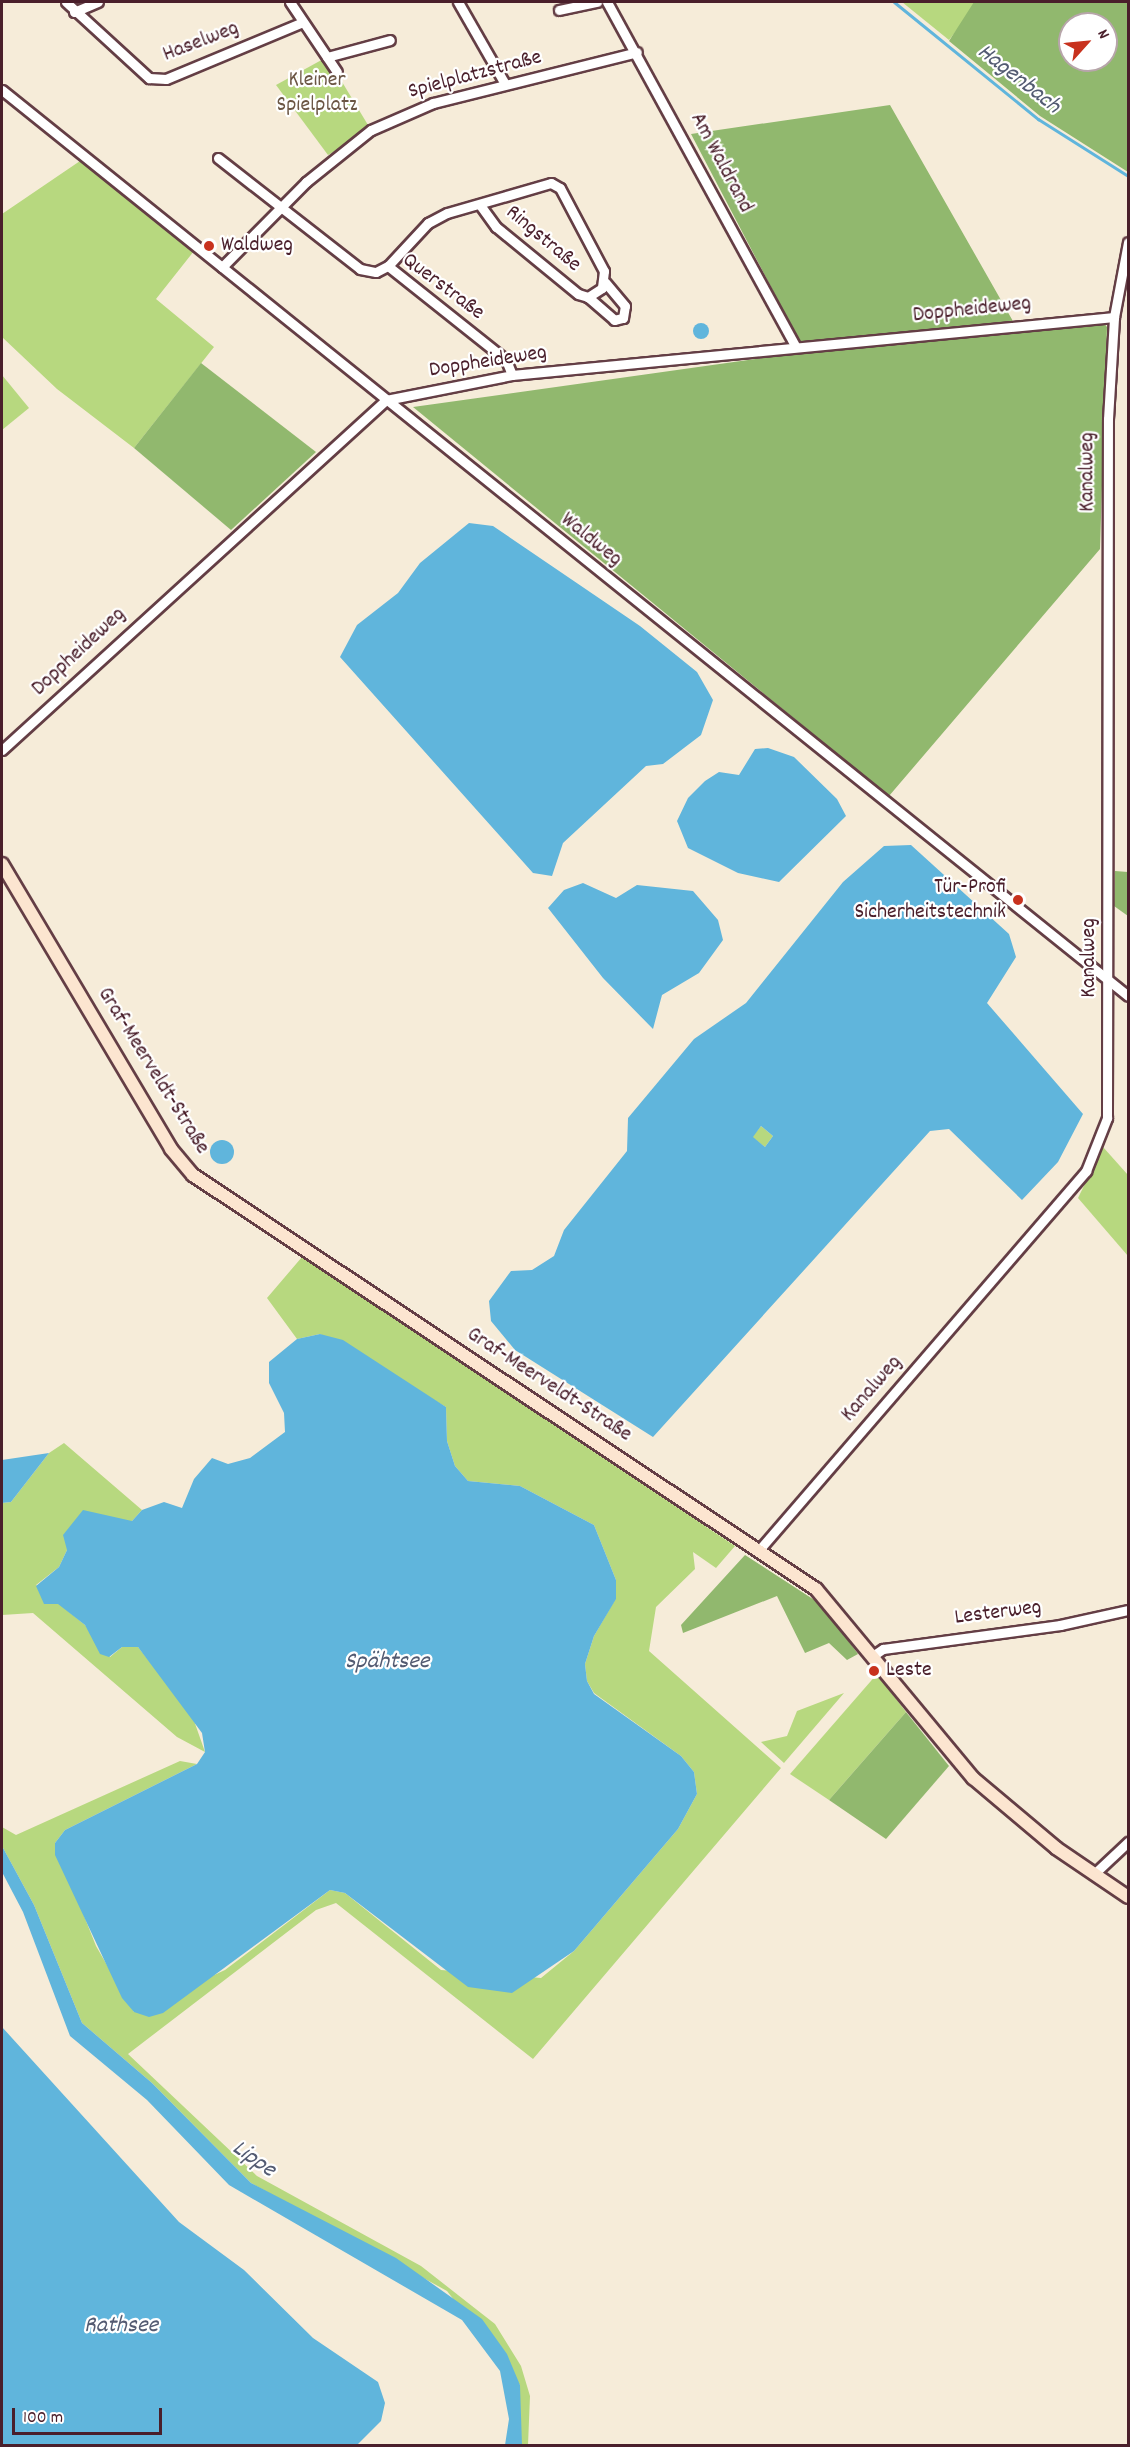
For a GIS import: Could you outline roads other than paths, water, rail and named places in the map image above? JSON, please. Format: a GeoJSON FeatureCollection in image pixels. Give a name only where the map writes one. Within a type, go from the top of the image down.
{"type":"FeatureCollection","features":[{"type":"Feature","properties":{"kind":"main road","name":"Graf-Meerveldt-Straße"},"geometry":{"type":"LineString","coordinates":[[2,864],[171,1149],[193,1175],[759,1550],[827,1598],[973,1778],[1094,1874],[1128,1898]]}},
{"type":"Feature","properties":{"kind":"street","name":"Haselweg"},"geometry":{"type":"LineString","coordinates":[[66,2],[74,12],[149,78],[166,79],[303,21]]}},
{"type":"Feature","properties":{"kind":"street"},"geometry":{"type":"LineString","coordinates":[[74,12],[98,2]]}},
{"type":"Feature","properties":{"kind":"street"},"geometry":{"type":"LineString","coordinates":[[290,2],[337,72]]}},
{"type":"Feature","properties":{"kind":"street"},"geometry":{"type":"LineString","coordinates":[[458,2],[505,84]]}},
{"type":"Feature","properties":{"kind":"street"},"geometry":{"type":"LineString","coordinates":[[559,10],[597,2]]}},
{"type":"Feature","properties":{"kind":"street","name":"Am Waldrand"},"geometry":{"type":"LineString","coordinates":[[607,2],[637,52],[795,346]]}},
{"type":"Feature","properties":{"kind":"street"},"geometry":{"type":"LineString","coordinates":[[327,57],[390,40]]}},
{"type":"Feature","properties":{"kind":"street","name":"Spielplatzstraße"},"geometry":{"type":"LineString","coordinates":[[222,267],[345,148],[371,130],[418,108],[637,52]]}},
{"type":"Feature","properties":{"kind":"street","name":"Waldweg"},"geometry":{"type":"LineString","coordinates":[[2,90],[1128,996]]}},
{"type":"Feature","properties":{"kind":"street"},"geometry":{"type":"LineString","coordinates":[[218,158],[282,210]]}},
{"type":"Feature","properties":{"kind":"street","name":"Ringstraße"},"geometry":{"type":"LineString","coordinates":[[388,266],[428,223],[480,205],[551,183],[560,188],[605,282],[625,306],[623,318],[614,320],[588,297],[496,227],[480,205]]}},
{"type":"Feature","properties":{"kind":"street","name":"Querstraße"},"geometry":{"type":"LineString","coordinates":[[282,210],[360,269],[376,272],[388,266],[506,360],[512,375]]}},
{"type":"Feature","properties":{"kind":"street","name":"Kanalweg"},"geometry":{"type":"LineString","coordinates":[[759,1550],[1086,1171],[1110,1101],[1108,419],[1114,317],[1128,242]]}},
{"type":"Feature","properties":{"kind":"street","name":"Ringstraße"},"geometry":{"type":"LineString","coordinates":[[588,297],[605,282]]}},
{"type":"Feature","properties":{"kind":"street","name":"Doppheideweg"},"geometry":{"type":"LineString","coordinates":[[2,750],[386,400],[512,375],[1114,317]]}},
{"type":"Feature","properties":{"kind":"street","name":"Lesterweg"},"geometry":{"type":"LineString","coordinates":[[874,1655],[883,1649],[1060,1625],[1128,1610]]}},
{"type":"Feature","properties":{"kind":"street"},"geometry":{"type":"LineString","coordinates":[[1094,1874],[1128,1842]]}},
{"type":"Feature","properties":{"kind":"water"},"geometry":{"type":"Polygon","coordinates":[[[698,323],[704,323],[709,331],[707,337],[698,339],[693,334],[693,328],[698,323]]]}},
{"type":"Feature","properties":{"kind":"water"},"geometry":{"type":"Polygon","coordinates":[[[469,523],[493,526],[640,626],[697,672],[713,700],[701,735],[663,764],[646,766],[563,843],[552,876],[533,873],[340,657],[357,625],[398,593],[420,563],[469,523]]]}},
{"type":"Feature","properties":{"kind":"water"},"geometry":{"type":"Polygon","coordinates":[[[768,748],[794,757],[837,799],[846,816],[779,882],[738,873],[688,848],[677,821],[688,798],[705,781],[719,772],[739,775],[755,749],[768,748]]]}},
{"type":"Feature","properties":{"kind":"water"},"geometry":{"type":"Polygon","coordinates":[[[911,845],[1009,934],[1016,957],[987,1003],[1083,1114],[1058,1162],[1022,1200],[949,1129],[930,1131],[653,1437],[515,1350],[491,1321],[489,1301],[511,1271],[532,1270],[554,1256],[564,1230],[627,1151],[628,1118],[694,1039],[746,1003],[843,882],[884,846],[911,845]],[[761,1126],[753,1137],[765,1147],[773,1136],[761,1126]]]}},
{"type":"Feature","properties":{"kind":"water"},"geometry":{"type":"Polygon","coordinates":[[[583,883],[616,898],[637,885],[693,891],[718,920],[723,940],[699,973],[662,995],[653,1029],[603,978],[548,908],[564,890],[583,883]]]}},
{"type":"Feature","properties":{"kind":"water"},"geometry":{"type":"Polygon","coordinates":[[[222,1140],[230,1144],[234,1152],[230,1160],[222,1164],[214,1160],[210,1152],[214,1144],[222,1140]]]}},
{"type":"Feature","properties":{"kind":"water","name":"Spähtsee"},"geometry":{"type":"Polygon","coordinates":[[[320,1334],[343,1340],[446,1407],[447,1441],[455,1466],[468,1481],[520,1486],[594,1525],[616,1580],[616,1599],[594,1636],[585,1664],[587,1681],[594,1694],[681,1756],[694,1772],[697,1794],[678,1829],[574,1951],[512,1993],[468,1987],[345,1893],[330,1890],[163,2013],[149,2017],[134,2012],[122,1998],[55,1855],[55,1843],[65,1830],[197,1764],[205,1752],[202,1733],[138,1647],[122,1647],[109,1657],[100,1654],[85,1625],[58,1604],[44,1604],[36,1586],[59,1567],[67,1550],[63,1535],[83,1510],[132,1521],[142,1510],[164,1502],[182,1508],[194,1479],[212,1458],[228,1464],[250,1458],[285,1432],[284,1413],[269,1383],[269,1362],[297,1339],[320,1334]]]}},
{"type":"Feature","properties":{"kind":"water"},"geometry":{"type":"Polygon","coordinates":[[[49,1453],[11,1502],[2,1503],[2,1460],[49,1453]]]}},
{"type":"Feature","properties":{"kind":"water"},"geometry":{"type":"Polygon","coordinates":[[[2,1846],[34,1905],[82,2023],[152,2083],[251,2183],[396,2258],[482,2319],[507,2354],[520,2385],[522,2445],[505,2445],[509,2419],[500,2371],[462,2320],[229,2185],[147,2100],[70,2036],[23,1912],[2,1872],[2,1846]]]}},
{"type":"Feature","properties":{"kind":"water","name":"Rathsee"},"geometry":{"type":"Polygon","coordinates":[[[2,2027],[179,2222],[244,2270],[313,2338],[378,2382],[385,2403],[381,2421],[357,2445],[2,2445],[2,2027]]]}},
{"type":"Feature","properties":{"kind":"waterway","name":"Hagenbach"},"geometry":{"type":"LineString","coordinates":[[894,2],[1038,119],[1128,176]]}},
{"type":"Feature","properties":{"kind":"place","name":"Waldweg"},"geometry":{"type":"Point","coordinates":[209,246]}},
{"type":"Feature","properties":{"kind":"place","name":"Tür-Profi Sicherheitstechnik"},"geometry":{"type":"Point","coordinates":[1018,900]}},
{"type":"Feature","properties":{"kind":"place","name":"Leste"},"geometry":{"type":"Point","coordinates":[874,1671]}},
{"type":"Feature","properties":{"kind":"park label","name":"Kleiner Spielplatz"},"geometry":{"type":"Point","coordinates":[317,92]}},
{"type":"Feature","properties":{"kind":"water label","name":"Lippe"},"geometry":{"type":"Point","coordinates":[253,2160]}}]}
